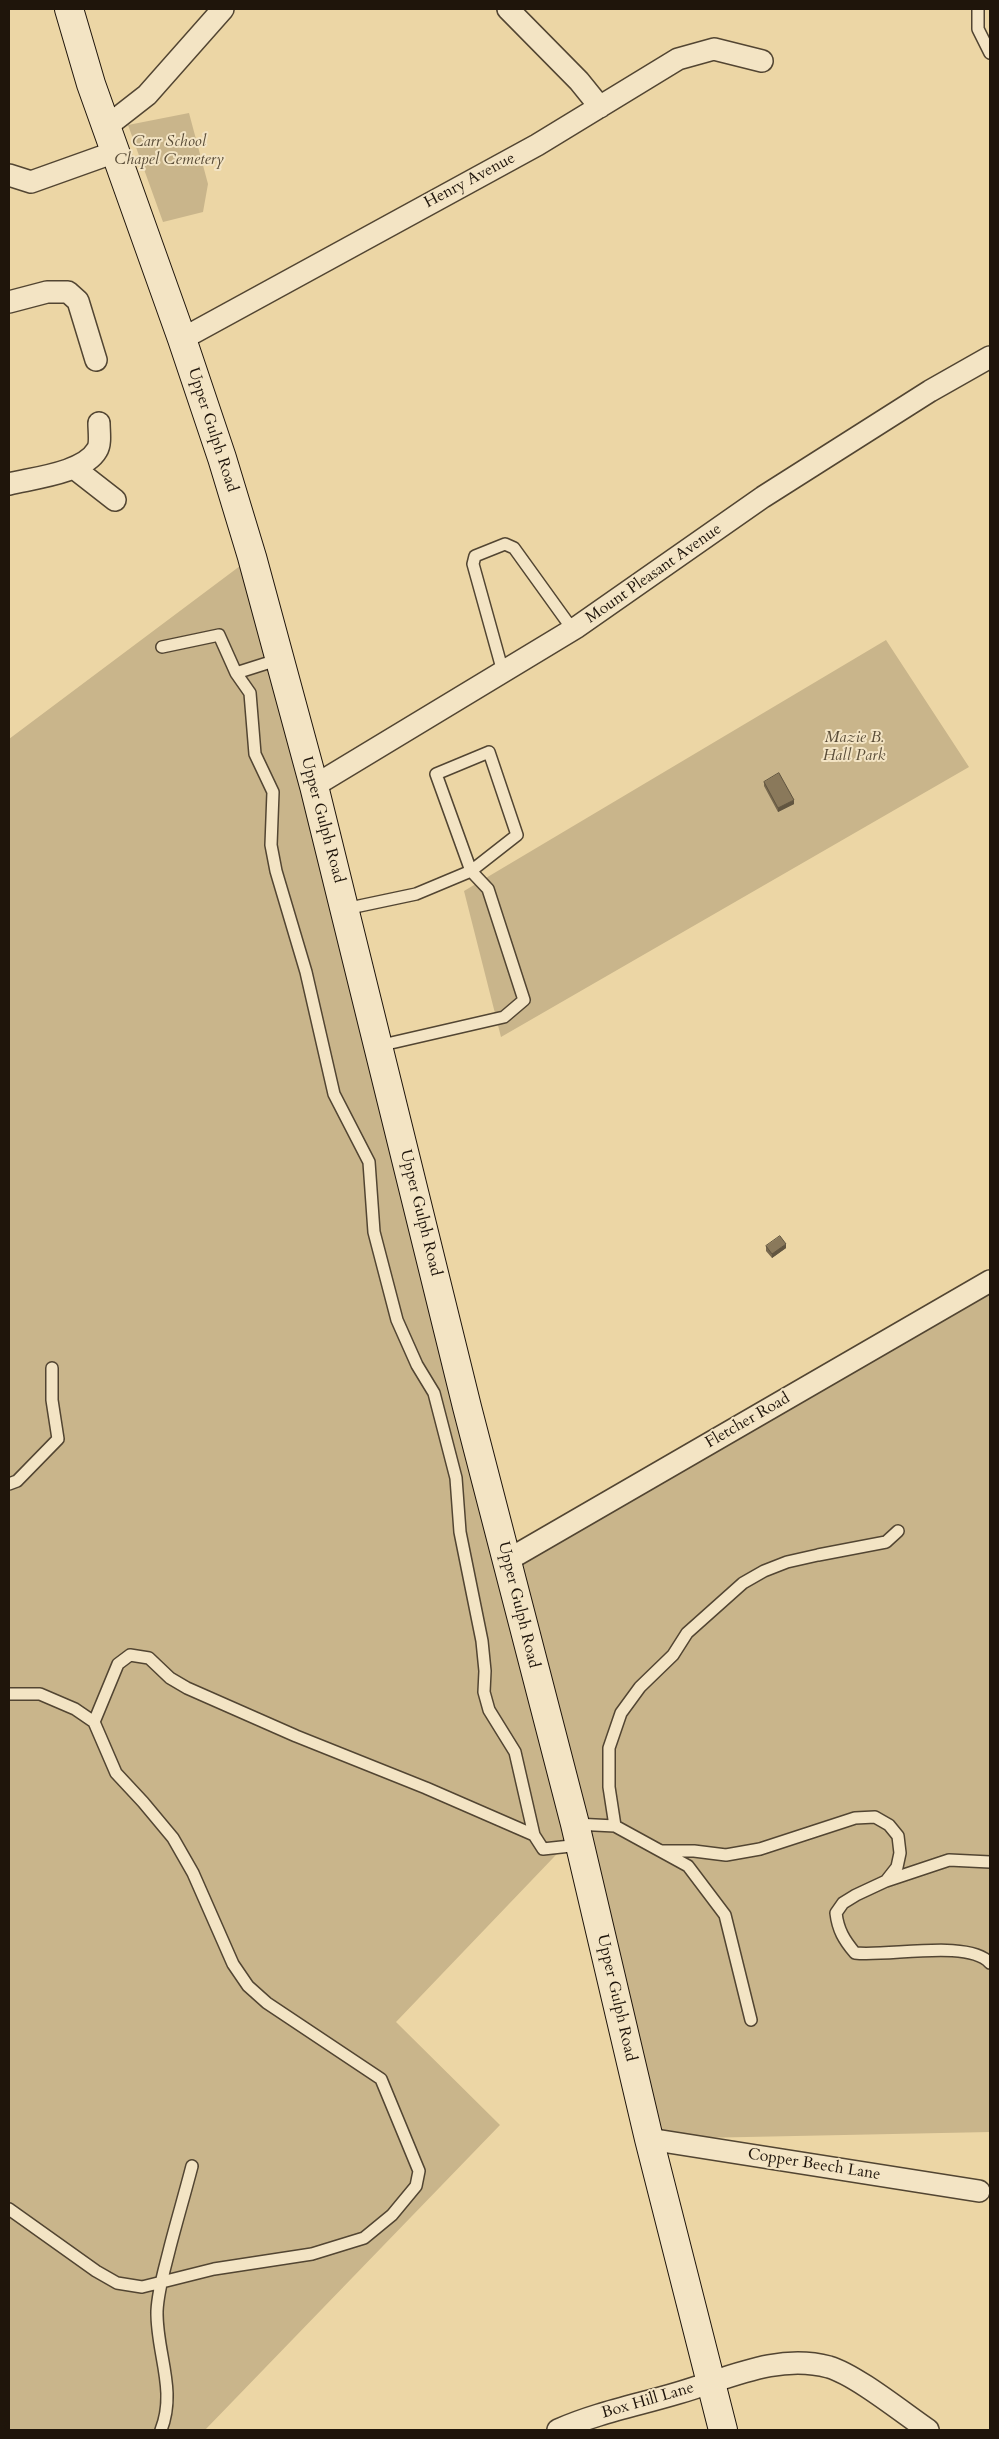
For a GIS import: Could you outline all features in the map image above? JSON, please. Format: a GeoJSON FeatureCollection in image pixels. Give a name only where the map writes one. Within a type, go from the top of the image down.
{"type":"FeatureCollection","features":[{"type":"Feature","properties":{"kind":"street","name":"Upper Gulph Road"},"geometry":{"type":"LineString","coordinates":[[69,9],[90,84],[182,339],[225,467],[280,659],[314,786],[506,1561],[577,1835],[649,2139],[723,2430]]}},
{"type":"Feature","properties":{"kind":"street"},"geometry":{"type":"LineString","coordinates":[[106,127],[147,94],[223,9]]}},
{"type":"Feature","properties":{"kind":"street"},"geometry":{"type":"LineString","coordinates":[[508,9],[579,81],[600,107]]}},
{"type":"Feature","properties":{"kind":"street","name":"Henry Avenue"},"geometry":{"type":"LineString","coordinates":[[182,339],[537,145],[678,59],[714,49],[762,61]]}},
{"type":"Feature","properties":{"kind":"street"},"geometry":{"type":"LineString","coordinates":[[9,175],[31,182],[115,152]]}},
{"type":"Feature","properties":{"kind":"street"},"geometry":{"type":"LineString","coordinates":[[9,302],[47,292],[68,292],[78,301],[96,360]]}},
{"type":"Feature","properties":{"kind":"street","name":"Mount Pleasant Avenue"},"geometry":{"type":"LineString","coordinates":[[314,786],[573,630],[763,497],[930,391],[990,357]]}},
{"type":"Feature","properties":{"kind":"street"},"geometry":{"type":"LineString","coordinates":[[9,484],[74,468],[88,461],[98,449],[99,423]]}},
{"type":"Feature","properties":{"kind":"street"},"geometry":{"type":"LineString","coordinates":[[74,468],[115,500]]}},
{"type":"Feature","properties":{"kind":"street","name":"Fletcher Road"},"geometry":{"type":"LineString","coordinates":[[506,1561],[990,1281]]}},
{"type":"Feature","properties":{"kind":"street","name":"Copper Beech Lane"},"geometry":{"type":"LineString","coordinates":[[649,2139],[979,2190]]}},
{"type":"Feature","properties":{"kind":"street"},"geometry":{"type":"LineString","coordinates":[[711,2383],[745,2370],[790,2362],[810,2363],[831,2368],[850,2377],[928,2430]]}},
{"type":"Feature","properties":{"kind":"street","name":"Box Hill Lane"},"geometry":{"type":"LineString","coordinates":[[558,2430],[580,2420],[711,2383]]}},
{"type":"Feature","properties":{"kind":"lane"},"geometry":{"type":"LineString","coordinates":[[978,9],[978,29],[990,53]]}},
{"type":"Feature","properties":{"kind":"lane"},"geometry":{"type":"LineString","coordinates":[[502,672],[473,564],[475,556],[505,544],[514,548],[573,630]]}},
{"type":"Feature","properties":{"kind":"lane"},"geometry":{"type":"LineString","coordinates":[[162,647],[219,635],[236,673],[250,693],[255,754],[273,792],[271,845],[276,871],[306,972],[334,1094],[369,1162],[374,1232],[397,1320],[417,1365],[434,1393],[456,1478],[460,1532],[482,1641],[485,1671],[484,1692],[489,1710],[515,1752],[534,1835],[543,1848],[577,1835],[615,1826],[688,1866],[725,1915],[750,2020]]}},
{"type":"Feature","properties":{"kind":"lane"},"geometry":{"type":"LineString","coordinates":[[236,673],[280,659]]}},
{"type":"Feature","properties":{"kind":"lane"},"geometry":{"type":"LineString","coordinates":[[345,909],[416,894],[471,871],[517,834],[490,752],[436,774],[471,871],[488,889],[524,1000],[504,1017],[378,1046]]}},
{"type":"Feature","properties":{"kind":"lane"},"geometry":{"type":"LineString","coordinates":[[9,1484],[17,1481],[58,1440],[52,1400],[52,1368]]}},
{"type":"Feature","properties":{"kind":"lane"},"geometry":{"type":"LineString","coordinates":[[615,1826],[609,1787],[609,1748],[621,1713],[640,1687],[673,1655],[687,1633],[742,1583],[764,1571],[787,1562],[886,1542],[898,1531]]}},
{"type":"Feature","properties":{"kind":"lane"},"geometry":{"type":"LineString","coordinates":[[94,1722],[118,1664],[130,1655],[148,1658],[170,1678],[188,1688],[296,1736],[426,1788],[534,1835]]}},
{"type":"Feature","properties":{"kind":"lane"},"geometry":{"type":"LineString","coordinates":[[9,1694],[40,1694],[74,1709],[94,1722],[116,1773],[143,1802],[172,1838],[193,1873],[233,1964],[248,1986],[267,2002],[381,2079],[419,2170],[416,2186],[392,2216],[364,2238],[312,2254],[214,2269],[142,2287],[117,2282],[96,2271],[9,2209]]}},
{"type":"Feature","properties":{"kind":"lane"},"geometry":{"type":"LineString","coordinates":[[662,1851],[694,1851],[726,1855],[760,1849],[855,1818],[875,1817],[889,1825],[898,1836],[900,1852],[897,1867],[886,1881]]}},
{"type":"Feature","properties":{"kind":"lane"},"geometry":{"type":"LineString","coordinates":[[990,1862],[949,1860],[886,1881],[856,1894],[843,1903],[836,1913],[838,1926],[844,1941],[855,1953],[868,1955],[893,1952],[971,1952],[984,1957],[990,1963]]}},
{"type":"Feature","properties":{"kind":"lane"},"geometry":{"type":"LineString","coordinates":[[161,2430],[167,2415],[168,2389],[160,2344],[157,2311],[161,2283],[192,2166]]}},
{"type":"Feature","properties":{"kind":"green space","name":"Carr School Chapel Cemetery"},"geometry":{"type":"Polygon","coordinates":[[[189,113],[208,184],[203,212],[163,222],[128,125],[189,113]]]}},
{"type":"Feature","properties":{"kind":"green space"},"geometry":{"type":"Polygon","coordinates":[[[252,557],[506,1561],[990,1281],[990,2132],[649,2139],[576,1834],[396,2022],[500,2125],[205,2430],[9,2430],[9,739],[252,557]]]}},
{"type":"Feature","properties":{"kind":"green space","name":"Mazie B. Hall Park"},"geometry":{"type":"Polygon","coordinates":[[[886,640],[969,767],[501,1037],[464,891],[886,640]]]}},
{"type":"Feature","properties":{"kind":"building"},"geometry":{"type":"Polygon","coordinates":[[[779,773],[794,800],[778,808],[764,782],[779,773]]]}},
{"type":"Feature","properties":{"kind":"building"},"geometry":{"type":"Polygon","coordinates":[[[780,1236],[786,1244],[772,1254],[766,1246],[780,1236]]]}}]}
